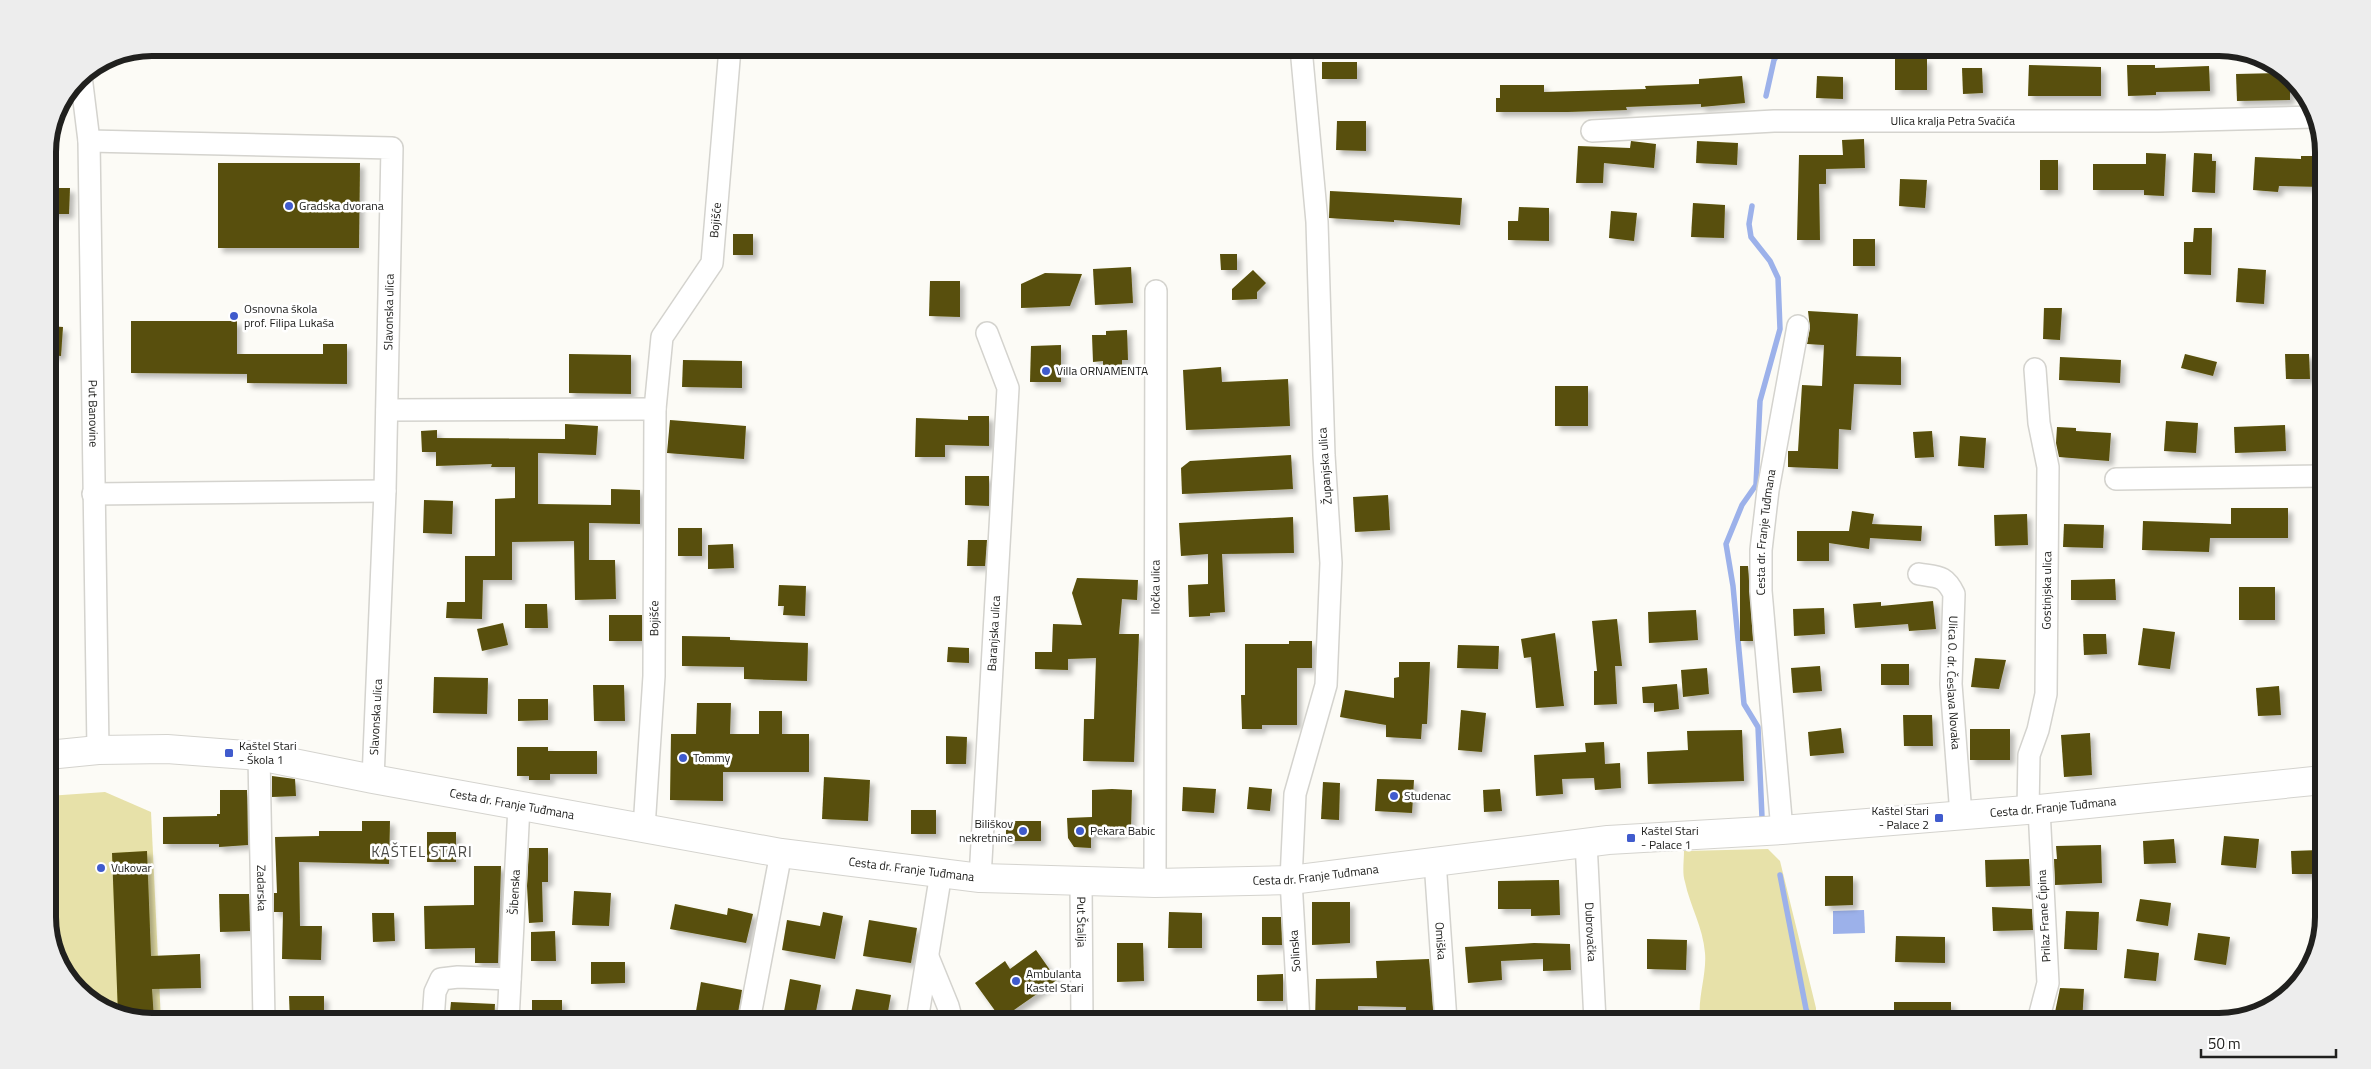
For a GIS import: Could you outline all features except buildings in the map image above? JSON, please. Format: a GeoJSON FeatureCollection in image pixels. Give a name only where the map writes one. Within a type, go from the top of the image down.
{"type":"FeatureCollection","features":[{"type":"Feature","properties":{"kind":"main road","name":"Cesta dr. Franje Tuđmana"},"geometry":{"type":"LineString","coordinates":[[56,754],[98,750],[167,749],[259,756],[373,779],[781,853],[980,878],[1155,883],[1291,880],[1586,842],[1782,830],[2034,810],[2315,781]]}},
{"type":"Feature","properties":{"kind":"street","name":"Bojišće"},"geometry":{"type":"LineString","coordinates":[[644,828],[654,676],[655,409],[662,337],[712,263],[729,56]]}},
{"type":"Feature","properties":{"kind":"street","name":"Županjska ulica"},"geometry":{"type":"LineString","coordinates":[[1291,880],[1295,794],[1326,685],[1331,563],[1324,455],[1317,222],[1302,56]]}},
{"type":"Feature","properties":{"kind":"street","name":"Put Banovine"},"geometry":{"type":"LineString","coordinates":[[82,86],[89,141],[98,750]]}},
{"type":"Feature","properties":{"kind":"street","name":"Ulica kralja Petra Svačića"},"geometry":{"type":"LineString","coordinates":[[1592,131],[1774,121],[2158,121],[2308,117]]}},
{"type":"Feature","properties":{"kind":"street","name":"Slavonska ulica"},"geometry":{"type":"LineString","coordinates":[[89,141],[392,148],[386,491],[373,779]]}},
{"type":"Feature","properties":{"kind":"street","name":"Iločka ulica"},"geometry":{"type":"LineString","coordinates":[[1155,883],[1156,291]]}},
{"type":"Feature","properties":{"kind":"street","name":"Cesta dr. Franje Tuđmana"},"geometry":{"type":"LineString","coordinates":[[1782,830],[1761,591],[1761,550],[1768,490],[1798,326]]}},
{"type":"Feature","properties":{"kind":"street","name":"Baranjska ulica"},"geometry":{"type":"LineString","coordinates":[[980,878],[1008,388],[986,333]]}},
{"type":"Feature","properties":{"kind":"street","name":"Gostinjska ulica"},"geometry":{"type":"LineString","coordinates":[[2034,810],[2030,755],[2046,694],[2048,467],[2039,422],[2035,369]]}},
{"type":"Feature","properties":{"kind":"street"},"geometry":{"type":"LineString","coordinates":[[387,410],[655,409]]}},
{"type":"Feature","properties":{"kind":"street"},"geometry":{"type":"LineString","coordinates":[[2116,479],[2315,476]]}},
{"type":"Feature","properties":{"kind":"street"},"geometry":{"type":"LineString","coordinates":[[93,494],[386,491]]}},
{"type":"Feature","properties":{"kind":"street","name":"Ulica O. dr. Česlava Novaka"},"geometry":{"type":"LineString","coordinates":[[1919,574],[1941,577],[1949,583],[1954,594],[1951,684],[1960,815]]}},
{"type":"Feature","properties":{"kind":"street","name":"Zadarska"},"geometry":{"type":"LineString","coordinates":[[259,756],[264,1013]]}},
{"type":"Feature","properties":{"kind":"street","name":"Šibenska"},"geometry":{"type":"LineString","coordinates":[[508,1013],[519,806]]}},
{"type":"Feature","properties":{"kind":"street","name":"Prilaz Frane Ćipina"},"geometry":{"type":"LineString","coordinates":[[2034,810],[2048,983],[2040,1013]]}},
{"type":"Feature","properties":{"kind":"street","name":"Dubrovačka"},"geometry":{"type":"LineString","coordinates":[[1586,842],[1595,1013]]}},
{"type":"Feature","properties":{"kind":"street"},"geometry":{"type":"LineString","coordinates":[[751,1013],[781,853]]}},
{"type":"Feature","properties":{"kind":"street","name":"Omiška"},"geometry":{"type":"LineString","coordinates":[[1435,861],[1445,1013]]}},
{"type":"Feature","properties":{"kind":"street"},"geometry":{"type":"LineString","coordinates":[[918,1013],[942,873]]}},
{"type":"Feature","properties":{"kind":"street","name":"Solinska"},"geometry":{"type":"LineString","coordinates":[[1291,880],[1298,1013]]}},
{"type":"Feature","properties":{"kind":"street","name":"Put Štalija"},"geometry":{"type":"LineString","coordinates":[[1081,882],[1082,1013]]}},
{"type":"Feature","properties":{"kind":"street"},"geometry":{"type":"LineString","coordinates":[[928,956],[950,1013]]}},
{"type":"Feature","properties":{"kind":"street"},"geometry":{"type":"LineString","coordinates":[[434,1013],[435,992],[441,979],[458,977],[510,979]]}},
{"type":"Feature","properties":{"kind":"shaded area","name":"Vukovar"},"geometry":{"type":"Polygon","coordinates":[[[105,792],[151,812],[161,1013],[133,1011],[104,1000],[84,985],[69,965],[58,936],[56,923],[56,795],[105,792]]]}},
{"type":"Feature","properties":{"kind":"shaded area"},"geometry":{"type":"Polygon","coordinates":[[[1768,849],[1780,861],[1816,1013],[1700,1013],[1705,953],[1702,934],[1684,878],[1684,851],[1768,849]]]}},
{"type":"Feature","properties":{"kind":"water"},"geometry":{"type":"Polygon","coordinates":[[[1864,910],[1865,933],[1833,934],[1833,911],[1864,910]]]}},
{"type":"Feature","properties":{"kind":"waterway"},"geometry":{"type":"LineString","coordinates":[[1766,96],[1774,60],[1777,56]]}},
{"type":"Feature","properties":{"kind":"waterway"},"geometry":{"type":"LineString","coordinates":[[1752,206],[1749,224],[1751,237],[1770,261],[1778,278],[1780,329],[1760,401],[1756,485],[1742,505],[1726,544],[1733,586],[1744,704],[1758,727],[1762,817]]}},
{"type":"Feature","properties":{"kind":"waterway"},"geometry":{"type":"LineString","coordinates":[[1780,875],[1808,1013]]}},
{"type":"Feature","properties":{"kind":"place","name":"Gradska dvorana"},"geometry":{"type":"Point","coordinates":[289,206]}},
{"type":"Feature","properties":{"kind":"place","name":"Osnovna škola prof. Filipa Lukaša"},"geometry":{"type":"Point","coordinates":[234,316]}},
{"type":"Feature","properties":{"kind":"place","name":"Villa ORNAMENTA"},"geometry":{"type":"Point","coordinates":[1046,371]}},
{"type":"Feature","properties":{"kind":"place","name":"Kaštel Stari - Škola 1"},"geometry":{"type":"Point","coordinates":[229,753]}},
{"type":"Feature","properties":{"kind":"place","name":"Tommy"},"geometry":{"type":"Point","coordinates":[683,758]}},
{"type":"Feature","properties":{"kind":"place","name":"Studenac"},"geometry":{"type":"Point","coordinates":[1394,796]}},
{"type":"Feature","properties":{"kind":"place","name":"Kaštel Stari - Palace 2"},"geometry":{"type":"Point","coordinates":[1939,818]}},
{"type":"Feature","properties":{"kind":"place","name":"Biliškov nekretnine"},"geometry":{"type":"Point","coordinates":[1023,831]}},
{"type":"Feature","properties":{"kind":"place","name":"Pekara Babic"},"geometry":{"type":"Point","coordinates":[1080,831]}},
{"type":"Feature","properties":{"kind":"place","name":"Kaštel Stari - Palace 1"},"geometry":{"type":"Point","coordinates":[1631,838]}},
{"type":"Feature","properties":{"kind":"place","name":"Vukovar"},"geometry":{"type":"Point","coordinates":[101,868]}},
{"type":"Feature","properties":{"kind":"place","name":"Ambulanta Kastel Stari"},"geometry":{"type":"Point","coordinates":[1016,981]}},
{"type":"Feature","properties":{"kind":"district","name":"KAŠTEL STARI"},"geometry":{"type":"Point","coordinates":[422,852]}}]}
